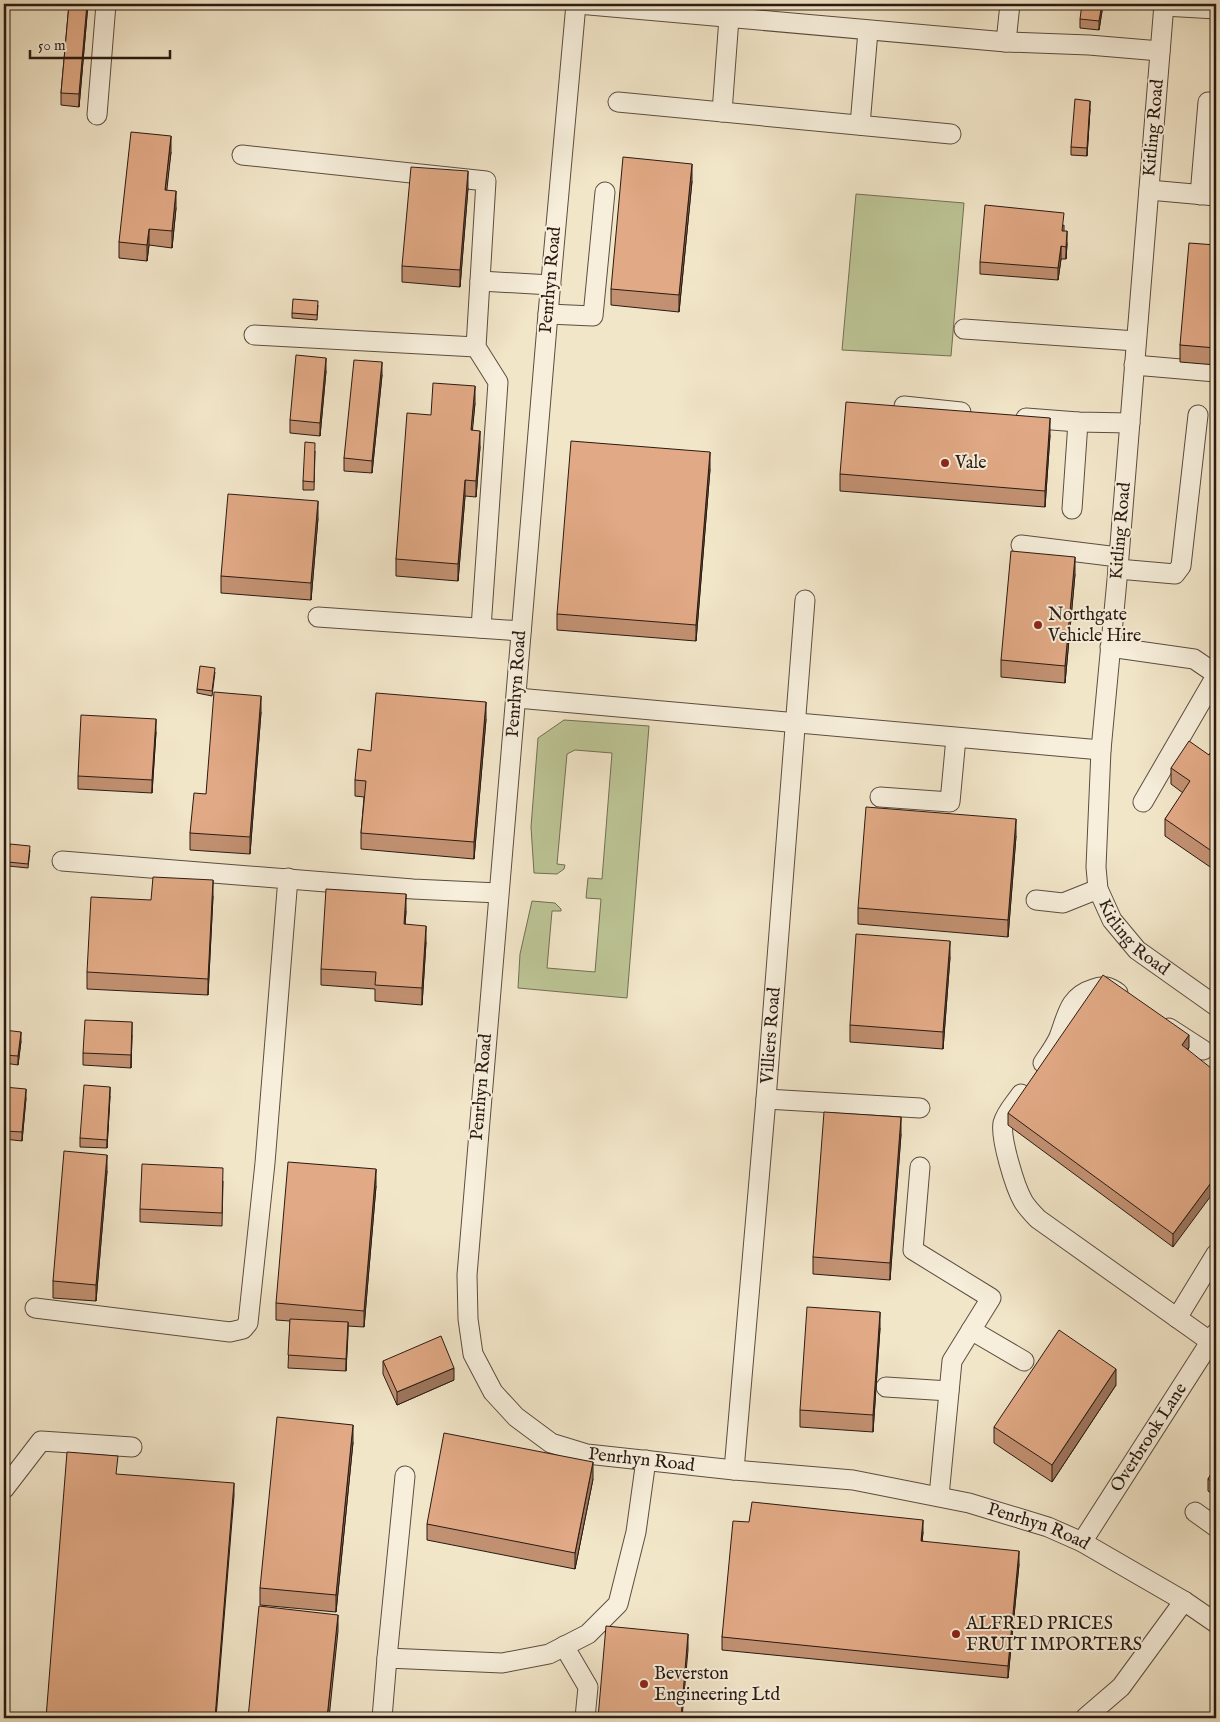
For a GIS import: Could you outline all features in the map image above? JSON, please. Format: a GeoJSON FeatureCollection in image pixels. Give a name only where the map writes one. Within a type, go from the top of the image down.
{"type":"FeatureCollection","features":[{"type":"Feature","properties":{"kind":"street"},"geometry":{"type":"LineString","coordinates":[[97,115],[106,4]]}},
{"type":"Feature","properties":{"kind":"street"},"geometry":{"type":"LineString","coordinates":[[577,4],[868,31],[1006,42],[1089,45],[1160,51]]}},
{"type":"Feature","properties":{"kind":"street","name":"Penrhyn Road"},"geometry":{"type":"LineString","coordinates":[[577,4],[548,314],[467,1275],[468,1319],[473,1354],[494,1392],[516,1417],[551,1443],[587,1454],[734,1470],[853,1480],[969,1503],[1048,1528],[1082,1542],[1216,1623]]}},
{"type":"Feature","properties":{"kind":"street"},"geometry":{"type":"LineString","coordinates":[[1006,42],[1010,4]]}},
{"type":"Feature","properties":{"kind":"street"},"geometry":{"type":"LineString","coordinates":[[1164,5],[1216,9]]}},
{"type":"Feature","properties":{"kind":"street","name":"Kitling Road"},"geometry":{"type":"LineString","coordinates":[[1164,5],[1118,563],[1100,750],[1096,867],[1098,889],[1112,920],[1137,950],[1216,1006]]}},
{"type":"Feature","properties":{"kind":"street"},"geometry":{"type":"LineString","coordinates":[[722,112],[729,18]]}},
{"type":"Feature","properties":{"kind":"street"},"geometry":{"type":"LineString","coordinates":[[860,126],[868,31]]}},
{"type":"Feature","properties":{"kind":"street"},"geometry":{"type":"LineString","coordinates":[[618,102],[951,134]]}},
{"type":"Feature","properties":{"kind":"street"},"geometry":{"type":"LineString","coordinates":[[1149,190],[1208,195],[1208,102]]}},
{"type":"Feature","properties":{"kind":"street"},"geometry":{"type":"LineString","coordinates":[[242,155],[486,181],[476,347],[498,382],[481,628]]}},
{"type":"Feature","properties":{"kind":"street"},"geometry":{"type":"LineString","coordinates":[[548,314],[593,316],[605,192]]}},
{"type":"Feature","properties":{"kind":"street"},"geometry":{"type":"LineString","coordinates":[[480,281],[551,285]]}},
{"type":"Feature","properties":{"kind":"street"},"geometry":{"type":"LineString","coordinates":[[964,329],[1136,341]]}},
{"type":"Feature","properties":{"kind":"street"},"geometry":{"type":"LineString","coordinates":[[254,335],[476,347]]}},
{"type":"Feature","properties":{"kind":"street"},"geometry":{"type":"LineString","coordinates":[[1134,364],[1216,372]]}},
{"type":"Feature","properties":{"kind":"street"},"geometry":{"type":"LineString","coordinates":[[904,406],[979,413]]}},
{"type":"Feature","properties":{"kind":"street"},"geometry":{"type":"LineString","coordinates":[[1021,545],[1176,574],[1181,566],[1198,415]]}},
{"type":"Feature","properties":{"kind":"street"},"geometry":{"type":"LineString","coordinates":[[1007,416],[1078,422],[1130,423]]}},
{"type":"Feature","properties":{"kind":"street"},"geometry":{"type":"LineString","coordinates":[[1072,509],[1078,422]]}},
{"type":"Feature","properties":{"kind":"street","name":"Villiers Road"},"geometry":{"type":"LineString","coordinates":[[734,1470],[766,1099],[805,600]]}},
{"type":"Feature","properties":{"kind":"street"},"geometry":{"type":"LineString","coordinates":[[318,617],[521,631]]}},
{"type":"Feature","properties":{"kind":"street"},"geometry":{"type":"LineString","coordinates":[[1110,646],[1194,659],[1216,675],[1143,802]]}},
{"type":"Feature","properties":{"kind":"street"},"geometry":{"type":"LineString","coordinates":[[517,698],[1100,750]]}},
{"type":"Feature","properties":{"kind":"street"},"geometry":{"type":"LineString","coordinates":[[880,797],[950,802],[956,738]]}},
{"type":"Feature","properties":{"kind":"street"},"geometry":{"type":"LineString","coordinates":[[62,861],[413,889],[498,893]]}},
{"type":"Feature","properties":{"kind":"street"},"geometry":{"type":"LineString","coordinates":[[35,1308],[230,1332],[243,1330],[248,1322],[265,1163],[288,878]]}},
{"type":"Feature","properties":{"kind":"street"},"geometry":{"type":"LineString","coordinates":[[1036,900],[1063,903],[1098,889]]}},
{"type":"Feature","properties":{"kind":"street"},"geometry":{"type":"LineString","coordinates":[[1134,1004],[1110,987],[1103,986],[1080,994],[1068,1013],[1055,1044],[1006,1116],[1003,1125],[1004,1139],[1014,1180],[1023,1201],[1031,1212],[1177,1318],[1213,1338]]}},
{"type":"Feature","properties":{"kind":"street"},"geometry":{"type":"LineString","coordinates":[[1157,1020],[1203,1050]]}},
{"type":"Feature","properties":{"kind":"street"},"geometry":{"type":"LineString","coordinates":[[766,1099],[920,1108]]}},
{"type":"Feature","properties":{"kind":"street"},"geometry":{"type":"LineString","coordinates":[[920,1167],[913,1250],[991,1298],[952,1360],[939,1496]]}},
{"type":"Feature","properties":{"kind":"street"},"geometry":{"type":"LineString","coordinates":[[1177,1318],[1216,1254]]}},
{"type":"Feature","properties":{"kind":"street"},"geometry":{"type":"LineString","coordinates":[[971,1330],[1024,1361]]}},
{"type":"Feature","properties":{"kind":"street","name":"Overbrook Lane"},"geometry":{"type":"LineString","coordinates":[[1082,1542],[1213,1338]]}},
{"type":"Feature","properties":{"kind":"street"},"geometry":{"type":"LineString","coordinates":[[886,1387],[949,1391]]}},
{"type":"Feature","properties":{"kind":"street"},"geometry":{"type":"LineString","coordinates":[[4,1489],[41,1441],[132,1446]]}},
{"type":"Feature","properties":{"kind":"street"},"geometry":{"type":"LineString","coordinates":[[387,1658],[502,1663],[549,1654],[588,1634],[618,1604],[636,1532],[646,1460]]}},
{"type":"Feature","properties":{"kind":"street"},"geometry":{"type":"LineString","coordinates":[[382,1718],[405,1476]]}},
{"type":"Feature","properties":{"kind":"street"},"geometry":{"type":"LineString","coordinates":[[1195,1512],[1216,1527]]}},
{"type":"Feature","properties":{"kind":"street"},"geometry":{"type":"LineString","coordinates":[[1085,1718],[1121,1687],[1184,1602]]}},
{"type":"Feature","properties":{"kind":"street"},"geometry":{"type":"LineString","coordinates":[[564,1646],[588,1687],[586,1718]]}},
{"type":"Feature","properties":{"kind":"green space"},"geometry":{"type":"Polygon","coordinates":[[[856,194],[964,203],[951,356],[842,350],[856,194]]]}},
{"type":"Feature","properties":{"kind":"green space"},"geometry":{"type":"Polygon","coordinates":[[[564,720],[649,726],[627,998],[518,988],[520,954],[532,901],[555,903],[561,909],[561,911],[552,911],[547,968],[595,972],[601,899],[586,898],[588,878],[602,879],[612,753],[575,750],[567,754],[557,864],[565,865],[564,869],[557,874],[534,873],[531,827],[538,738],[564,720]]]}},
{"type":"Feature","properties":{"kind":"building"},"geometry":{"type":"Polygon","coordinates":[[[69,4],[87,4],[79,94],[61,93],[69,4]]]}},
{"type":"Feature","properties":{"kind":"building"},"geometry":{"type":"Polygon","coordinates":[[[1082,4],[1102,4],[1099,21],[1080,19],[1082,4]]]}},
{"type":"Feature","properties":{"kind":"building"},"geometry":{"type":"Polygon","coordinates":[[[1075,99],[1090,101],[1087,148],[1071,147],[1075,99]]]}},
{"type":"Feature","properties":{"kind":"building"},"geometry":{"type":"Polygon","coordinates":[[[131,132],[171,136],[165,190],[176,191],[172,231],[149,229],[147,245],[119,242],[131,132]]]}},
{"type":"Feature","properties":{"kind":"building"},"geometry":{"type":"Polygon","coordinates":[[[623,157],[692,164],[679,295],[611,289],[623,157]]]}},
{"type":"Feature","properties":{"kind":"building"},"geometry":{"type":"Polygon","coordinates":[[[411,167],[468,171],[460,270],[402,266],[411,167]]]}},
{"type":"Feature","properties":{"kind":"building"},"geometry":{"type":"Polygon","coordinates":[[[985,205],[1064,213],[1062,231],[1067,231],[1066,247],[1061,246],[1058,268],[980,262],[985,205]]]}},
{"type":"Feature","properties":{"kind":"building"},"geometry":{"type":"Polygon","coordinates":[[[1189,243],[1216,245],[1216,348],[1180,345],[1189,243]]]}},
{"type":"Feature","properties":{"kind":"building"},"geometry":{"type":"Polygon","coordinates":[[[293,299],[318,301],[317,315],[292,313],[293,299]]]}},
{"type":"Feature","properties":{"kind":"building"},"geometry":{"type":"Polygon","coordinates":[[[296,355],[326,358],[320,423],[290,420],[296,355]]]}},
{"type":"Feature","properties":{"kind":"building"},"geometry":{"type":"Polygon","coordinates":[[[354,360],[382,362],[372,461],[344,458],[354,360]]]}},
{"type":"Feature","properties":{"kind":"building"},"geometry":{"type":"Polygon","coordinates":[[[433,383],[475,386],[471,430],[480,431],[476,481],[465,480],[458,564],[396,559],[407,413],[431,415],[433,383]]]}},
{"type":"Feature","properties":{"kind":"building","name":"Vale"},"geometry":{"type":"Polygon","coordinates":[[[846,402],[1050,418],[1045,491],[840,474],[846,402]]]}},
{"type":"Feature","properties":{"kind":"building"},"geometry":{"type":"Polygon","coordinates":[[[571,441],[710,452],[696,625],[557,614],[571,441]]]}},
{"type":"Feature","properties":{"kind":"building"},"geometry":{"type":"Polygon","coordinates":[[[305,442],[315,443],[314,482],[303,481],[305,442]]]}},
{"type":"Feature","properties":{"kind":"building"},"geometry":{"type":"Polygon","coordinates":[[[228,494],[318,501],[311,583],[221,576],[228,494]]]}},
{"type":"Feature","properties":{"kind":"building","name":"Northgate Vehicle Hire"},"geometry":{"type":"Polygon","coordinates":[[[1011,551],[1075,557],[1065,666],[1001,660],[1011,551]]]}},
{"type":"Feature","properties":{"kind":"building"},"geometry":{"type":"Polygon","coordinates":[[[1216,570],[1216,593],[1214,593],[1216,570]]]}},
{"type":"Feature","properties":{"kind":"building"},"geometry":{"type":"Polygon","coordinates":[[[200,666],[215,668],[212,691],[197,689],[200,666]]]}},
{"type":"Feature","properties":{"kind":"building"},"geometry":{"type":"Polygon","coordinates":[[[214,692],[261,696],[250,837],[190,833],[194,793],[206,794],[214,692]]]}},
{"type":"Feature","properties":{"kind":"building"},"geometry":{"type":"Polygon","coordinates":[[[376,693],[486,702],[474,842],[361,833],[366,781],[355,780],[358,749],[371,751],[376,693]]]}},
{"type":"Feature","properties":{"kind":"building"},"geometry":{"type":"Polygon","coordinates":[[[81,715],[156,719],[152,780],[78,776],[81,715]]]}},
{"type":"Feature","properties":{"kind":"building"},"geometry":{"type":"Polygon","coordinates":[[[1189,741],[1209,755],[1216,744],[1216,854],[1165,819],[1190,781],[1171,768],[1189,741]]]}},
{"type":"Feature","properties":{"kind":"building"},"geometry":{"type":"Polygon","coordinates":[[[866,807],[1016,819],[1008,920],[858,908],[866,807]]]}},
{"type":"Feature","properties":{"kind":"building"},"geometry":{"type":"Polygon","coordinates":[[[10,844],[30,846],[28,864],[8,862],[10,844]]]}},
{"type":"Feature","properties":{"kind":"building"},"geometry":{"type":"Polygon","coordinates":[[[153,877],[213,880],[208,979],[87,972],[91,897],[151,900],[153,877]]]}},
{"type":"Feature","properties":{"kind":"building"},"geometry":{"type":"Polygon","coordinates":[[[326,889],[406,894],[404,924],[426,926],[422,988],[375,985],[376,972],[321,969],[326,889]]]}},
{"type":"Feature","properties":{"kind":"building"},"geometry":{"type":"Polygon","coordinates":[[[856,934],[950,941],[943,1032],[850,1025],[856,934]]]}},
{"type":"Feature","properties":{"kind":"building"},"geometry":{"type":"Polygon","coordinates":[[[1103,975],[1189,1035],[1182,1045],[1216,1072],[1216,1176],[1173,1234],[1008,1113],[1103,975]]]}},
{"type":"Feature","properties":{"kind":"building"},"geometry":{"type":"Polygon","coordinates":[[[85,1020],[132,1022],[131,1055],[83,1053],[85,1020]]]}},
{"type":"Feature","properties":{"kind":"building"},"geometry":{"type":"Polygon","coordinates":[[[4,1030],[21,1032],[18,1056],[4,1055],[4,1030]]]}},
{"type":"Feature","properties":{"kind":"building"},"geometry":{"type":"Polygon","coordinates":[[[84,1085],[110,1087],[107,1140],[80,1138],[84,1085]]]}},
{"type":"Feature","properties":{"kind":"building"},"geometry":{"type":"Polygon","coordinates":[[[4,1087],[26,1089],[22,1132],[4,1131],[4,1087]]]}},
{"type":"Feature","properties":{"kind":"building"},"geometry":{"type":"Polygon","coordinates":[[[824,1112],[901,1117],[890,1263],[813,1257],[824,1112]]]}},
{"type":"Feature","properties":{"kind":"building"},"geometry":{"type":"Polygon","coordinates":[[[64,1151],[107,1155],[96,1285],[53,1281],[64,1151]]]}},
{"type":"Feature","properties":{"kind":"building"},"geometry":{"type":"Polygon","coordinates":[[[288,1162],[376,1169],[364,1311],[276,1303],[288,1162]]]}},
{"type":"Feature","properties":{"kind":"building"},"geometry":{"type":"Polygon","coordinates":[[[142,1164],[223,1168],[222,1213],[140,1209],[142,1164]]]}},
{"type":"Feature","properties":{"kind":"building"},"geometry":{"type":"Polygon","coordinates":[[[807,1307],[880,1312],[873,1415],[800,1410],[807,1307]]]}},
{"type":"Feature","properties":{"kind":"building"},"geometry":{"type":"Polygon","coordinates":[[[290,1319],[348,1322],[346,1359],[288,1355],[290,1319]]]}},
{"type":"Feature","properties":{"kind":"building"},"geometry":{"type":"Polygon","coordinates":[[[1059,1330],[1116,1369],[1052,1465],[994,1427],[1059,1330]]]}},
{"type":"Feature","properties":{"kind":"building"},"geometry":{"type":"Polygon","coordinates":[[[441,1336],[454,1368],[397,1392],[383,1361],[441,1336]]]}},
{"type":"Feature","properties":{"kind":"building"},"geometry":{"type":"Polygon","coordinates":[[[277,1417],[353,1425],[336,1595],[260,1588],[277,1417]]]}},
{"type":"Feature","properties":{"kind":"building"},"geometry":{"type":"Polygon","coordinates":[[[444,1433],[593,1462],[575,1553],[427,1524],[444,1433]]]}},
{"type":"Feature","properties":{"kind":"building"},"geometry":{"type":"Polygon","coordinates":[[[67,1452],[118,1456],[116,1474],[234,1483],[215,1718],[46,1718],[67,1452]]]}},
{"type":"Feature","properties":{"kind":"building"},"geometry":{"type":"Polygon","coordinates":[[[1216,1466],[1216,1485],[1208,1479],[1216,1466]]]}},
{"type":"Feature","properties":{"kind":"building"},"geometry":{"type":"Polygon","coordinates":[[[752,1502],[923,1520],[921,1541],[1019,1551],[1008,1666],[722,1637],[733,1521],[749,1522],[752,1502]]]}},
{"type":"Feature","properties":{"kind":"building"},"geometry":{"type":"Polygon","coordinates":[[[259,1606],[338,1615],[327,1718],[248,1718],[259,1606]]]}},
{"type":"Feature","properties":{"kind":"building","name":"Beverston Engineering Ltd"},"geometry":{"type":"Polygon","coordinates":[[[606,1626],[688,1634],[681,1718],[598,1718],[606,1626]]]}},
{"type":"Feature","properties":{"kind":"place","name":"Vale"},"geometry":{"type":"Point","coordinates":[945,463]}},
{"type":"Feature","properties":{"kind":"place","name":"Northgate Vehicle Hire"},"geometry":{"type":"Point","coordinates":[1038,625]}},
{"type":"Feature","properties":{"kind":"place","name":"ALFRED PRICES FRUIT IMPORTERS"},"geometry":{"type":"Point","coordinates":[956,1634]}},
{"type":"Feature","properties":{"kind":"place","name":"Beverston Engineering Ltd"},"geometry":{"type":"Point","coordinates":[644,1684]}}]}
